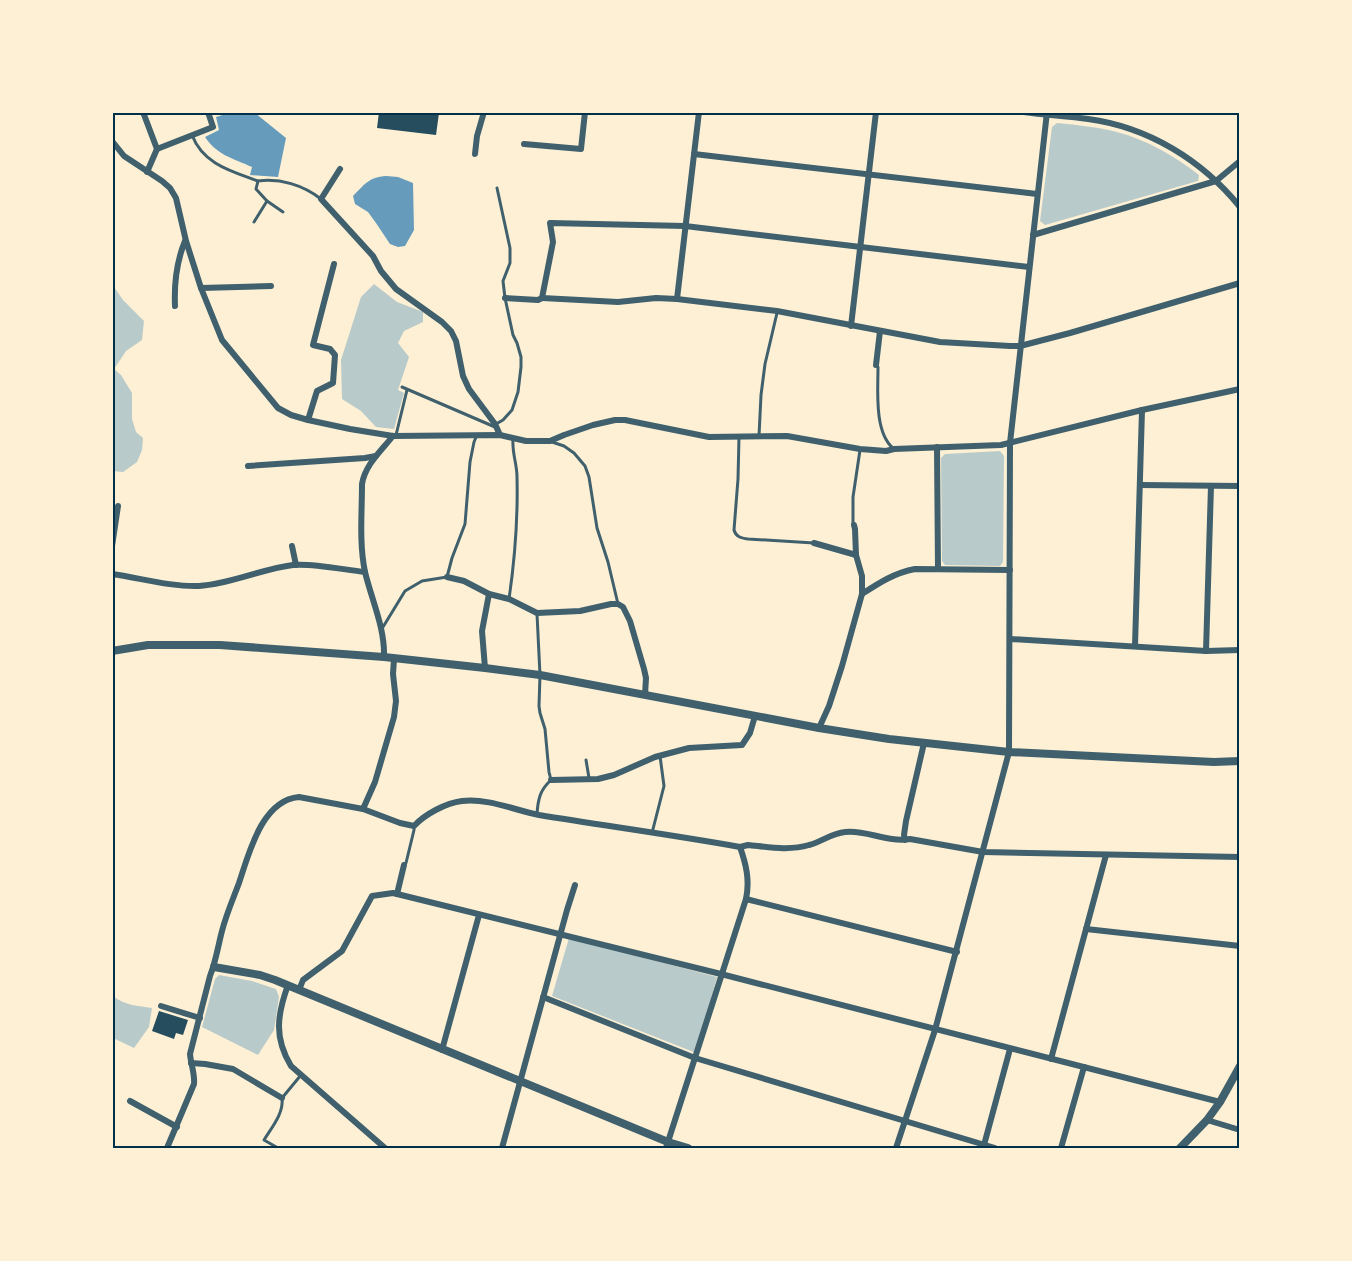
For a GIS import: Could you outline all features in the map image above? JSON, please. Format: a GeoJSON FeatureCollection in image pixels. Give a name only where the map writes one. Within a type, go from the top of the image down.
{"type":"FeatureCollection","features":[{"type":"Feature","properties":{"kind":"street"},"geometry":{"type":"LineString","coordinates":[[143,112],[157,149],[147,172]]}},
{"type":"Feature","properties":{"kind":"street"},"geometry":{"type":"LineString","coordinates":[[157,149],[213,127],[208,112]]}},
{"type":"Feature","properties":{"kind":"street"},"geometry":{"type":"LineString","coordinates":[[475,154],[477,136],[484,112]]}},
{"type":"Feature","properties":{"kind":"street"},"geometry":{"type":"LineString","coordinates":[[525,144],[581,149],[585,112]]}},
{"type":"Feature","properties":{"kind":"street"},"geometry":{"type":"LineString","coordinates":[[677,298],[699,112]]}},
{"type":"Feature","properties":{"kind":"street"},"geometry":{"type":"LineString","coordinates":[[851,326],[876,112]]}},
{"type":"Feature","properties":{"kind":"street"},"geometry":{"type":"LineString","coordinates":[[1024,112],[1089,119],[1140,133],[1186,156],[1216,181],[1239,207]]}},
{"type":"Feature","properties":{"kind":"street"},"geometry":{"type":"LineString","coordinates":[[896,1149],[935,1030],[1009,752],[1010,443],[1047,114]]}},
{"type":"Feature","properties":{"kind":"street"},"geometry":{"type":"LineString","coordinates":[[112,141],[124,156],[170,188],[176,198],[186,241],[201,288],[222,340],[278,408],[308,420],[394,436],[477,435],[497,429]]}},
{"type":"Feature","properties":{"kind":"street"},"geometry":{"type":"LineString","coordinates":[[694,154],[1037,194]]}},
{"type":"Feature","properties":{"kind":"street"},"geometry":{"type":"LineString","coordinates":[[1033,236],[1216,181],[1239,161]]}},
{"type":"Feature","properties":{"kind":"street"},"geometry":{"type":"LineString","coordinates":[[340,170],[321,199],[373,256],[381,271],[396,289],[451,331],[456,341],[468,389],[497,429],[513,438],[526,441],[550,441],[615,420],[633,421],[709,437],[796,437],[860,449],[886,451],[894,448],[1001,445],[1239,389]]}},
{"type":"Feature","properties":{"kind":"street"},"geometry":{"type":"LineString","coordinates":[[542,298],[553,242],[550,223],[685,226],[1029,267]]}},
{"type":"Feature","properties":{"kind":"street"},"geometry":{"type":"LineString","coordinates":[[175,306],[176,268],[186,241]]}},
{"type":"Feature","properties":{"kind":"street"},"geometry":{"type":"LineString","coordinates":[[308,420],[317,391],[333,383],[335,355],[330,349],[313,345],[334,264]]}},
{"type":"Feature","properties":{"kind":"street"},"geometry":{"type":"LineString","coordinates":[[505,298],[618,302],[677,298],[777,311],[940,342],[1020,346],[1239,283]]}},
{"type":"Feature","properties":{"kind":"street"},"geometry":{"type":"LineString","coordinates":[[201,288],[271,286]]}},
{"type":"Feature","properties":{"kind":"street"},"geometry":{"type":"LineString","coordinates":[[876,365],[880,331]]}},
{"type":"Feature","properties":{"kind":"street"},"geometry":{"type":"LineString","coordinates":[[1135,646],[1142,410]]}},
{"type":"Feature","properties":{"kind":"street"},"geometry":{"type":"LineString","coordinates":[[384,657],[382,628],[361,548],[362,484],[367,469],[394,436]]}},
{"type":"Feature","properties":{"kind":"street"},"geometry":{"type":"LineString","coordinates":[[937,447],[938,568]]}},
{"type":"Feature","properties":{"kind":"street"},"geometry":{"type":"LineString","coordinates":[[248,466],[376,456]]}},
{"type":"Feature","properties":{"kind":"street"},"geometry":{"type":"LineString","coordinates":[[1140,484],[1239,486]]}},
{"type":"Feature","properties":{"kind":"street"},"geometry":{"type":"LineString","coordinates":[[1206,651],[1211,486]]}},
{"type":"Feature","properties":{"kind":"street"},"geometry":{"type":"LineString","coordinates":[[112,546],[118,506]]}},
{"type":"Feature","properties":{"kind":"street"},"geometry":{"type":"LineString","coordinates":[[819,728],[842,666],[862,594],[862,576],[856,555],[854,525]]}},
{"type":"Feature","properties":{"kind":"street"},"geometry":{"type":"LineString","coordinates":[[814,543],[856,555]]}},
{"type":"Feature","properties":{"kind":"street"},"geometry":{"type":"LineString","coordinates":[[292,546],[296,565]]}},
{"type":"Feature","properties":{"kind":"street"},"geometry":{"type":"LineString","coordinates":[[112,574],[185,586],[199,586],[296,565],[366,572]]}},
{"type":"Feature","properties":{"kind":"street"},"geometry":{"type":"LineString","coordinates":[[862,594],[903,571],[915,569],[1010,570]]}},
{"type":"Feature","properties":{"kind":"street"},"geometry":{"type":"LineString","coordinates":[[447,577],[464,581],[489,594],[509,599],[537,613],[580,611],[618,604],[623,607],[636,638],[646,678],[645,695]]}},
{"type":"Feature","properties":{"kind":"street"},"geometry":{"type":"LineString","coordinates":[[485,668],[482,631],[489,594]]}},
{"type":"Feature","properties":{"kind":"street"},"geometry":{"type":"LineString","coordinates":[[1010,639],[1206,651],[1239,650]]}},
{"type":"Feature","properties":{"kind":"street"},"geometry":{"type":"LineString","coordinates":[[112,651],[148,645],[220,645],[384,657],[540,675],[819,728],[889,739],[1009,752],[1214,762],[1239,761]]}},
{"type":"Feature","properties":{"kind":"street"},"geometry":{"type":"LineString","coordinates":[[363,809],[375,782],[394,717],[396,701],[394,659]]}},
{"type":"Feature","properties":{"kind":"street"},"geometry":{"type":"LineString","coordinates":[[551,780],[598,779],[688,748],[742,745],[750,733],[755,716]]}},
{"type":"Feature","properties":{"kind":"street"},"geometry":{"type":"LineString","coordinates":[[904,840],[906,821],[924,743]]}},
{"type":"Feature","properties":{"kind":"street"},"geometry":{"type":"LineString","coordinates":[[168,1149],[194,1084],[190,1054],[222,929],[258,831],[270,813],[289,798],[299,797],[363,809],[414,826],[428,814],[452,803],[462,801],[495,804],[537,814],[740,847],[748,845],[779,848],[803,846],[843,832],[853,832],[898,841],[910,839],[983,852],[1239,857]]}},
{"type":"Feature","properties":{"kind":"street"},"geometry":{"type":"LineString","coordinates":[[667,1146],[746,899],[748,876],[740,847]]}},
{"type":"Feature","properties":{"kind":"street"},"geometry":{"type":"LineString","coordinates":[[1051,1059],[1106,855]]}},
{"type":"Feature","properties":{"kind":"street"},"geometry":{"type":"LineString","coordinates":[[397,894],[404,865]]}},
{"type":"Feature","properties":{"kind":"street"},"geometry":{"type":"LineString","coordinates":[[502,1149],[575,885]]}},
{"type":"Feature","properties":{"kind":"street"},"geometry":{"type":"LineString","coordinates":[[299,990],[303,980],[342,951],[372,896],[393,893],[721,974],[1220,1102]]}},
{"type":"Feature","properties":{"kind":"street"},"geometry":{"type":"LineString","coordinates":[[746,899],[957,952]]}},
{"type":"Feature","properties":{"kind":"street"},"geometry":{"type":"LineString","coordinates":[[442,1050],[479,915]]}},
{"type":"Feature","properties":{"kind":"street"},"geometry":{"type":"LineString","coordinates":[[1086,929],[1239,946]]}},
{"type":"Feature","properties":{"kind":"street"},"geometry":{"type":"LineString","coordinates":[[214,967],[260,975],[288,985],[521,1081],[667,1146],[688,1149]]}},
{"type":"Feature","properties":{"kind":"street"},"geometry":{"type":"LineString","coordinates":[[288,985],[279,1019],[279,1041],[291,1066],[385,1149]]}},
{"type":"Feature","properties":{"kind":"street"},"geometry":{"type":"LineString","coordinates":[[543,997],[694,1058],[995,1149]]}},
{"type":"Feature","properties":{"kind":"street"},"geometry":{"type":"LineString","coordinates":[[161,1006],[200,1018]]}},
{"type":"Feature","properties":{"kind":"street"},"geometry":{"type":"LineString","coordinates":[[984,1145],[1010,1049]]}},
{"type":"Feature","properties":{"kind":"street"},"geometry":{"type":"LineString","coordinates":[[191,1063],[233,1069],[282,1098]]}},
{"type":"Feature","properties":{"kind":"street"},"geometry":{"type":"LineString","coordinates":[[1180,1149],[1220,1102],[1239,1066]]}},
{"type":"Feature","properties":{"kind":"street"},"geometry":{"type":"LineString","coordinates":[[1061,1149],[1084,1067]]}},
{"type":"Feature","properties":{"kind":"street"},"geometry":{"type":"LineString","coordinates":[[130,1101],[177,1127]]}},
{"type":"Feature","properties":{"kind":"street"},"geometry":{"type":"LineString","coordinates":[[1207,1120],[1239,1130]]}},
{"type":"Feature","properties":{"kind":"lane"},"geometry":{"type":"LineString","coordinates":[[192,135],[196,147],[206,158],[230,171],[258,181],[280,181],[301,187],[321,199]]}},
{"type":"Feature","properties":{"kind":"lane"},"geometry":{"type":"LineString","coordinates":[[258,181],[256,189],[267,201],[283,212]]}},
{"type":"Feature","properties":{"kind":"lane"},"geometry":{"type":"LineString","coordinates":[[402,387],[497,429],[512,410],[518,392],[521,357],[513,335],[505,298],[504,281],[510,263],[510,248],[497,188]]}},
{"type":"Feature","properties":{"kind":"lane"},"geometry":{"type":"LineString","coordinates":[[254,222],[267,201]]}},
{"type":"Feature","properties":{"kind":"lane"},"geometry":{"type":"LineString","coordinates":[[759,437],[765,364],[777,311]]}},
{"type":"Feature","properties":{"kind":"lane"},"geometry":{"type":"LineString","coordinates":[[876,365],[878,367],[878,415],[886,442],[894,448]]}},
{"type":"Feature","properties":{"kind":"lane"},"geometry":{"type":"LineString","coordinates":[[394,436],[407,390]]}},
{"type":"Feature","properties":{"kind":"lane"},"geometry":{"type":"LineString","coordinates":[[382,628],[405,591],[422,581],[447,577],[465,524],[470,462],[477,435]]}},
{"type":"Feature","properties":{"kind":"lane"},"geometry":{"type":"LineString","coordinates":[[739,437],[735,534],[748,539],[814,543]]}},
{"type":"Feature","properties":{"kind":"lane"},"geometry":{"type":"LineString","coordinates":[[509,599],[515,553],[517,505],[517,473],[512,450],[513,438]]}},
{"type":"Feature","properties":{"kind":"lane"},"geometry":{"type":"LineString","coordinates":[[550,441],[574,453],[587,471],[597,528],[618,604]]}},
{"type":"Feature","properties":{"kind":"lane"},"geometry":{"type":"LineString","coordinates":[[854,525],[853,497],[860,449]]}},
{"type":"Feature","properties":{"kind":"lane"},"geometry":{"type":"LineString","coordinates":[[537,613],[540,713],[545,729],[551,780],[543,788],[538,799],[537,814]]}},
{"type":"Feature","properties":{"kind":"lane"},"geometry":{"type":"LineString","coordinates":[[652,833],[664,786],[660,756]]}},
{"type":"Feature","properties":{"kind":"lane"},"geometry":{"type":"LineString","coordinates":[[586,760],[589,780]]}},
{"type":"Feature","properties":{"kind":"lane"},"geometry":{"type":"LineString","coordinates":[[404,865],[414,826]]}},
{"type":"Feature","properties":{"kind":"lane"},"geometry":{"type":"LineString","coordinates":[[278,1149],[264,1140],[283,1106],[282,1098],[301,1075]]}},
{"type":"Feature","properties":{"kind":"shaded area"},"geometry":{"type":"Polygon","coordinates":[[[1057,123],[1102,129],[1139,139],[1190,168],[1199,175],[1198,181],[1045,225],[1040,221],[1052,127],[1057,123]]]}},
{"type":"Feature","properties":{"kind":"shaded area"},"geometry":{"type":"Polygon","coordinates":[[[112,284],[123,300],[144,321],[142,340],[126,351],[114,369],[121,375],[132,393],[132,419],[136,432],[143,438],[142,450],[137,462],[123,472],[113,471],[112,284]]]}},
{"type":"Feature","properties":{"kind":"shaded area"},"geometry":{"type":"Polygon","coordinates":[[[374,284],[397,302],[423,312],[423,322],[404,331],[398,343],[409,357],[398,390],[404,393],[394,429],[376,427],[361,411],[342,399],[341,360],[361,297],[374,284]]]}},
{"type":"Feature","properties":{"kind":"shaded area"},"geometry":{"type":"Polygon","coordinates":[[[1000,451],[1004,456],[1003,562],[1000,566],[945,565],[942,561],[941,458],[945,454],[1000,451]]]}},
{"type":"Feature","properties":{"kind":"shaded area"},"geometry":{"type":"Polygon","coordinates":[[[569,938],[717,977],[696,1053],[552,996],[569,938]]]}},
{"type":"Feature","properties":{"kind":"shaded area"},"geometry":{"type":"Polygon","coordinates":[[[219,975],[252,981],[276,989],[279,997],[274,1030],[258,1055],[202,1027],[215,979],[219,975]]]}},
{"type":"Feature","properties":{"kind":"shaded area"},"geometry":{"type":"Polygon","coordinates":[[[113,996],[126,1003],[152,1008],[149,1027],[134,1048],[113,1038],[113,996]]]}},
{"type":"Feature","properties":{"kind":"water"},"geometry":{"type":"Polygon","coordinates":[[[229,113],[255,113],[286,138],[278,177],[250,175],[252,167],[215,148],[205,137],[219,130],[216,117],[229,113]]]}},
{"type":"Feature","properties":{"kind":"water"},"geometry":{"type":"Polygon","coordinates":[[[398,177],[413,183],[414,230],[405,246],[398,247],[390,244],[368,212],[355,204],[353,196],[364,185],[375,178],[398,177]]]}},
{"type":"Feature","properties":{"kind":"building"},"geometry":{"type":"Polygon","coordinates":[[[379,112],[439,113],[436,135],[377,128],[379,112]]]}},
{"type":"Feature","properties":{"kind":"building"},"geometry":{"type":"Polygon","coordinates":[[[159,1011],[188,1020],[183,1035],[176,1033],[174,1039],[152,1031],[159,1011]]]}}]}
